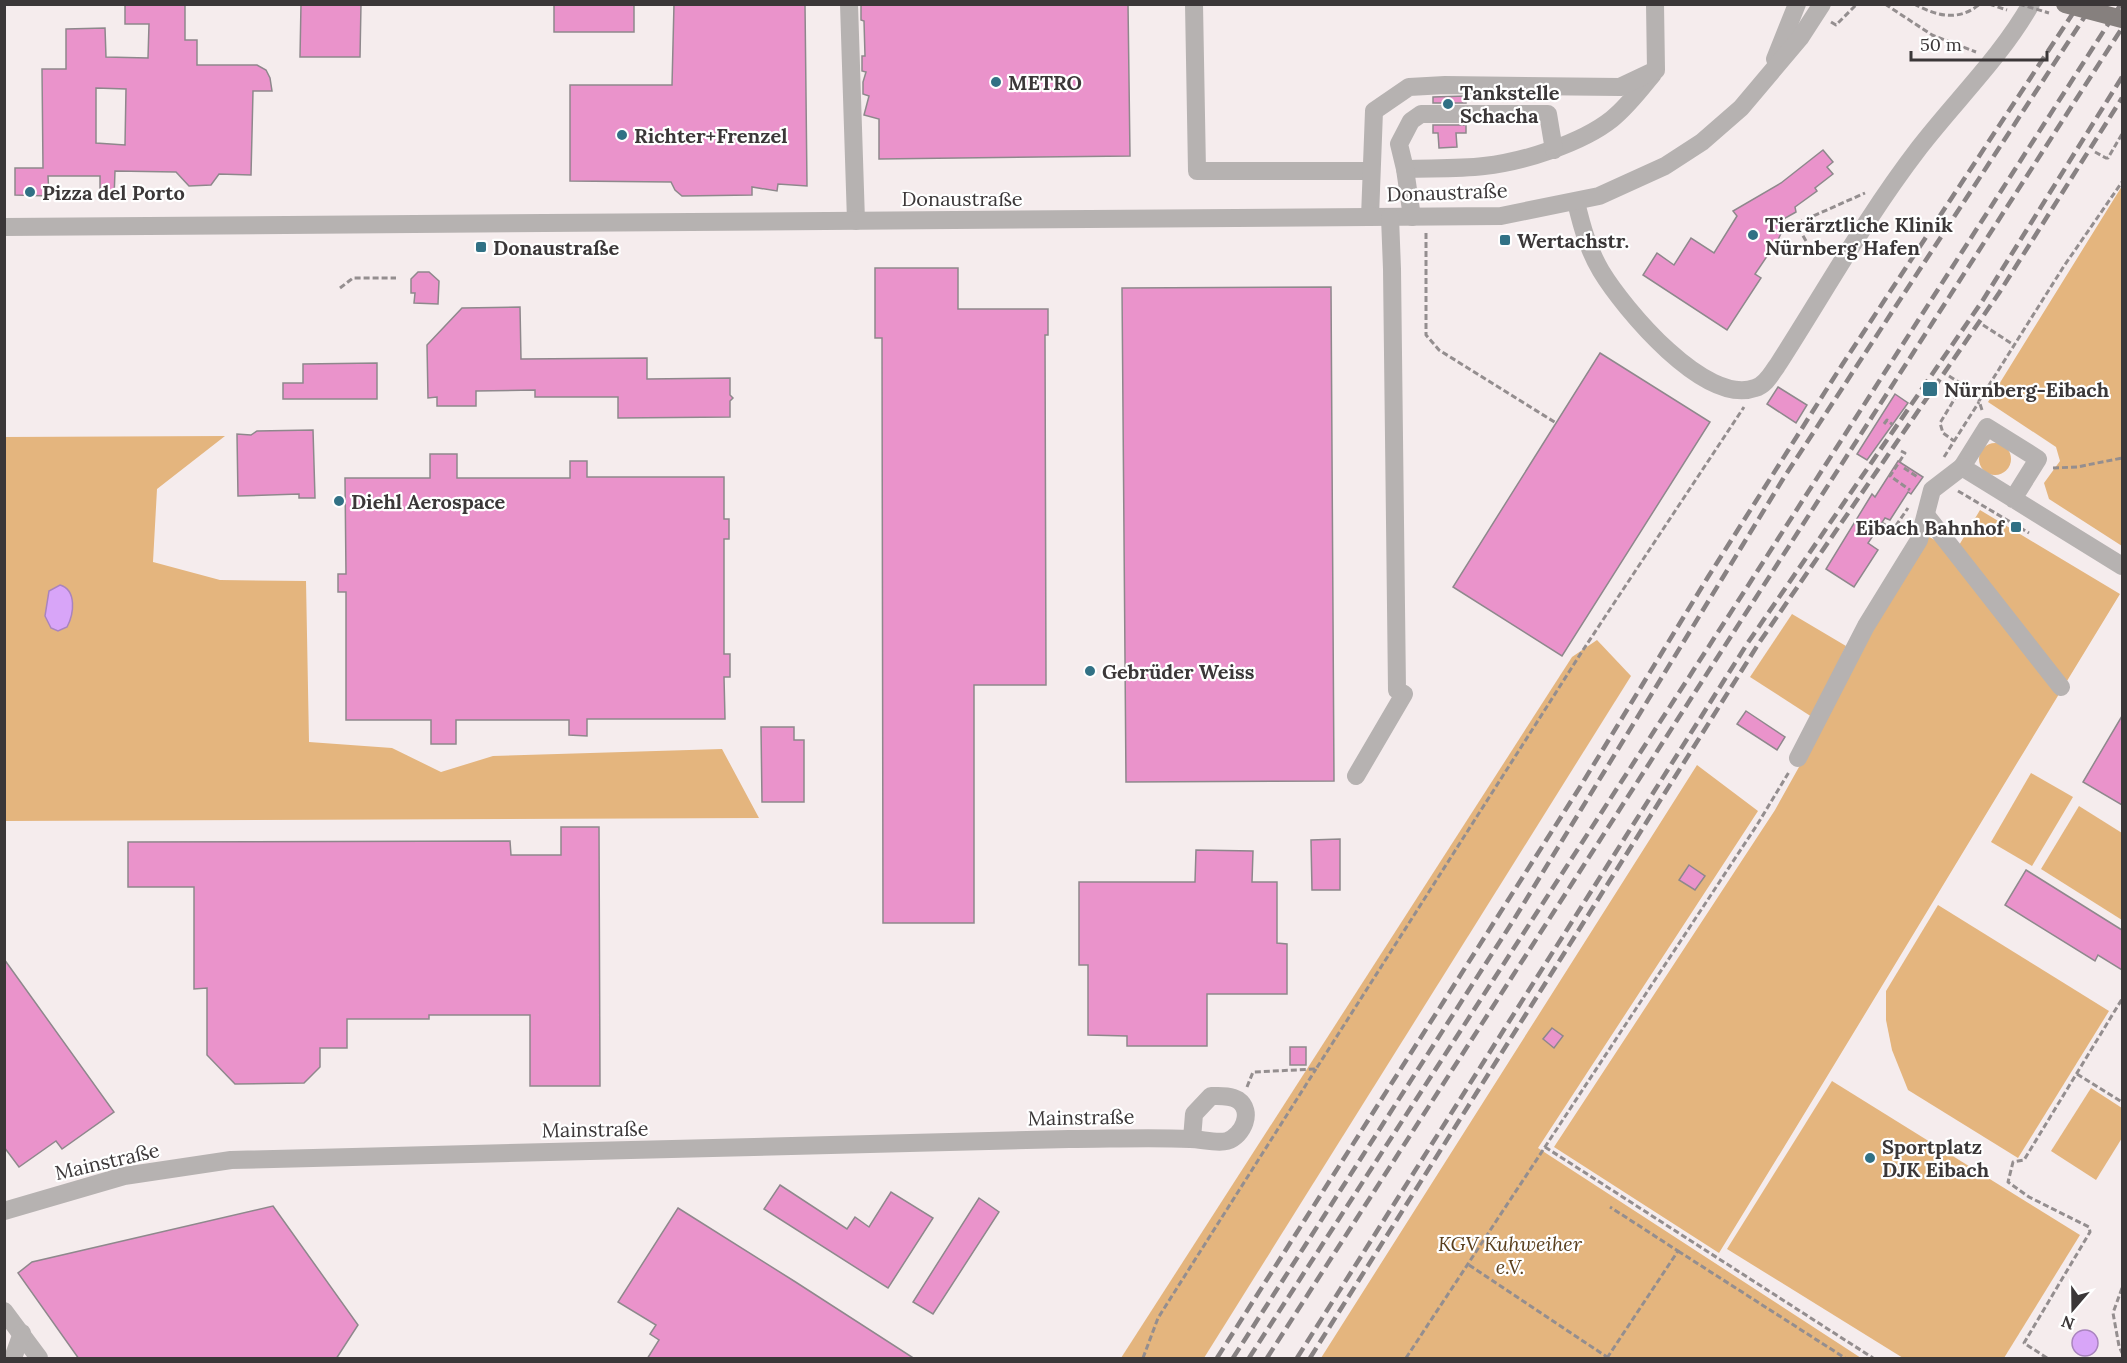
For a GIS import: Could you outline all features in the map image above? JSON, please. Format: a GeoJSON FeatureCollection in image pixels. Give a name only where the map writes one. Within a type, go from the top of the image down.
{"type":"FeatureCollection","features":[{"type":"Feature","properties":{"kind":"main road"},"geometry":{"type":"LineString","coordinates":[[2065,4],[2122,19]]}},
{"type":"Feature","properties":{"kind":"street"},"geometry":{"type":"LineString","coordinates":[[849,4],[856,221]]}},
{"type":"Feature","properties":{"kind":"street"},"geometry":{"type":"LineString","coordinates":[[1194,4],[1197,171],[1371,171]]}},
{"type":"Feature","properties":{"kind":"street"},"geometry":{"type":"LineString","coordinates":[[1406,169],[1485,166],[1554,150],[1599,129],[1632,100],[1656,70],[1655,4]]}},
{"type":"Feature","properties":{"kind":"street","name":"Donaustraße"},"geometry":{"type":"LineString","coordinates":[[1768,75],[1797,4]]}},
{"type":"Feature","properties":{"kind":"street","name":"Donaustraße"},"geometry":{"type":"LineString","coordinates":[[4,227],[1501,216],[1576,202],[1622,187],[1674,160],[1702,141],[1741,108],[1800,38],[1822,4]]}},
{"type":"Feature","properties":{"kind":"street"},"geometry":{"type":"LineString","coordinates":[[1576,202],[1585,240],[1622,303],[1640,324],[1660,344],[1708,380],[1722,387],[1739,390],[1757,388],[1765,382],[1777,366],[1881,200],[1919,148],[2010,37],[2031,4]]}},
{"type":"Feature","properties":{"kind":"street"},"geometry":{"type":"LineString","coordinates":[[1370,217],[1374,111],[1409,87],[1445,85],[1620,87],[1656,70]]}},
{"type":"Feature","properties":{"kind":"street"},"geometry":{"type":"LineString","coordinates":[[1419,217],[1399,144],[1411,121],[1420,114],[1548,114],[1554,150]]}},
{"type":"Feature","properties":{"kind":"street"},"geometry":{"type":"LineString","coordinates":[[1356,776],[1404,694],[1397,690],[1390,217]]}},
{"type":"Feature","properties":{"kind":"street"},"geometry":{"type":"LineString","coordinates":[[1798,758],[1866,626],[1919,540],[1932,490],[1962,467],[1987,427],[2038,459],[2013,499]]}},
{"type":"Feature","properties":{"kind":"street"},"geometry":{"type":"LineString","coordinates":[[1962,467],[2122,566]]}},
{"type":"Feature","properties":{"kind":"street"},"geometry":{"type":"LineString","coordinates":[[1926,515],[2061,687]]}},
{"type":"Feature","properties":{"kind":"street"},"geometry":{"type":"LineString","coordinates":[[1211,1096],[1232,1097],[1241,1102],[1246,1114],[1245,1125],[1238,1135],[1226,1142],[1192,1138],[1194,1114],[1211,1096]]}},
{"type":"Feature","properties":{"kind":"street","name":"Mainstraße"},"geometry":{"type":"LineString","coordinates":[[4,1211],[124,1176],[231,1160],[1069,1139],[1192,1138]]}},
{"type":"Feature","properties":{"kind":"street"},"geometry":{"type":"LineString","coordinates":[[4,1311],[39,1359]]}},
{"type":"Feature","properties":{"kind":"street"},"geometry":{"type":"LineString","coordinates":[[13,1358],[22,1334]]}},
{"type":"Feature","properties":{"kind":"path"},"geometry":{"type":"LineString","coordinates":[[1885,4],[1932,35],[1980,54],[1990,63]]}},
{"type":"Feature","properties":{"kind":"path"},"geometry":{"type":"LineString","coordinates":[[1914,4],[1937,14],[1956,17],[1971,12],[1980,4]]}},
{"type":"Feature","properties":{"kind":"path"},"geometry":{"type":"LineString","coordinates":[[2095,152],[2108,158],[2122,134]]}},
{"type":"Feature","properties":{"kind":"path"},"geometry":{"type":"LineString","coordinates":[[1987,427],[1979,402],[2064,266],[2122,182]]}},
{"type":"Feature","properties":{"kind":"path"},"geometry":{"type":"LineString","coordinates":[[1806,241],[1798,227],[1802,221],[1869,191]]}},
{"type":"Feature","properties":{"kind":"path"},"geometry":{"type":"LineString","coordinates":[[1419,217],[1425,271],[1426,335],[1439,350],[1556,423]]}},
{"type":"Feature","properties":{"kind":"path"},"geometry":{"type":"LineString","coordinates":[[340,288],[353,278],[396,278]]}},
{"type":"Feature","properties":{"kind":"path"},"geometry":{"type":"LineString","coordinates":[[1983,325],[2014,345]]}},
{"type":"Feature","properties":{"kind":"path"},"geometry":{"type":"LineString","coordinates":[[1949,376],[1963,385],[1940,423],[1943,433],[1954,441]]}},
{"type":"Feature","properties":{"kind":"path"},"geometry":{"type":"LineString","coordinates":[[1143,1359],[1158,1318],[1584,650],[1757,388]]}},
{"type":"Feature","properties":{"kind":"path"},"geometry":{"type":"LineString","coordinates":[[1884,424],[1887,420],[1893,424]]}},
{"type":"Feature","properties":{"kind":"path"},"geometry":{"type":"LineString","coordinates":[[1901,451],[1905,453],[1890,476],[1910,490]]}},
{"type":"Feature","properties":{"kind":"path"},"geometry":{"type":"LineString","coordinates":[[2032,468],[2077,467],[2122,458]]}},
{"type":"Feature","properties":{"kind":"path"},"geometry":{"type":"LineString","coordinates":[[1904,468],[1918,477]]}},
{"type":"Feature","properties":{"kind":"path"},"geometry":{"type":"LineString","coordinates":[[1932,490],[1953,488],[2029,533]]}},
{"type":"Feature","properties":{"kind":"path"},"geometry":{"type":"LineString","coordinates":[[1882,523],[1893,530],[1910,505]]}},
{"type":"Feature","properties":{"kind":"path"},"geometry":{"type":"LineString","coordinates":[[1406,1359],[1757,825],[1798,758]]}},
{"type":"Feature","properties":{"kind":"path"},"geometry":{"type":"LineString","coordinates":[[2047,1359],[2024,1343],[2090,1232],[2089,1227],[2029,1197],[2008,1182],[2013,1162],[2024,1160],[2122,999]]}},
{"type":"Feature","properties":{"kind":"path"},"geometry":{"type":"LineString","coordinates":[[1241,1102],[1253,1072],[1316,1069]]}},
{"type":"Feature","properties":{"kind":"path"},"geometry":{"type":"LineString","coordinates":[[2077,1074],[2122,1102]]}},
{"type":"Feature","properties":{"kind":"path"},"geometry":{"type":"LineString","coordinates":[[1545,1147],[1873,1359]]}},
{"type":"Feature","properties":{"kind":"path"},"geometry":{"type":"LineString","coordinates":[[1610,1207],[1845,1359]]}},
{"type":"Feature","properties":{"kind":"path"},"geometry":{"type":"LineString","coordinates":[[1469,1265],[1608,1358],[1678,1251]]}},
{"type":"Feature","properties":{"kind":"path"},"geometry":{"type":"LineString","coordinates":[[2122,1288],[2113,1313],[2122,1353]]}},
{"type":"Feature","properties":{"kind":"green space"},"geometry":{"type":"Polygon","coordinates":[[[2122,186],[2122,546],[2049,499],[2044,483],[2060,461],[2056,447],[1988,402],[2122,186]]]}},
{"type":"Feature","properties":{"kind":"green space"},"geometry":{"type":"Polygon","coordinates":[[[225,436],[157,489],[153,562],[220,580],[306,581],[309,742],[392,748],[441,772],[493,756],[722,749],[759,818],[5,821],[4,437],[225,436]]]}},
{"type":"Feature","properties":{"kind":"green space"},"geometry":{"type":"Polygon","coordinates":[[[1995,443],[2006,448],[2011,459],[2006,470],[1995,475],[1984,470],[1979,459],[1984,448],[1995,443]]]}},
{"type":"Feature","properties":{"kind":"green space"},"geometry":{"type":"Polygon","coordinates":[[[1980,510],[2120,594],[1719,1253],[1554,1147],[1775,810],[1828,715],[1871,628],[1928,536],[1955,552],[1980,510]]]}},
{"type":"Feature","properties":{"kind":"green space"},"geometry":{"type":"Polygon","coordinates":[[[1792,614],[1846,646],[1812,717],[1750,677],[1792,614]]]}},
{"type":"Feature","properties":{"kind":"green space"},"geometry":{"type":"Polygon","coordinates":[[[1597,640],[1631,676],[1204,1358],[1121,1358],[1572,657],[1597,640]]]}},
{"type":"Feature","properties":{"kind":"green space","name":"KGV Kuhweiher e.V."},"geometry":{"type":"Polygon","coordinates":[[[1697,765],[1758,811],[1538,1148],[1861,1358],[1321,1358],[1697,765]]]}},
{"type":"Feature","properties":{"kind":"green space"},"geometry":{"type":"Polygon","coordinates":[[[2031,773],[2073,797],[2032,866],[1991,842],[2031,773]]]}},
{"type":"Feature","properties":{"kind":"green space"},"geometry":{"type":"Polygon","coordinates":[[[2079,806],[2122,833],[2122,920],[2041,869],[2079,806]]]}},
{"type":"Feature","properties":{"kind":"green space"},"geometry":{"type":"Polygon","coordinates":[[[1938,905],[2109,1011],[2018,1158],[1908,1090],[1892,1050],[1886,1020],[1886,991],[1938,905]]]}},
{"type":"Feature","properties":{"kind":"green space","name":"Sportplatz DJK Eibach"},"geometry":{"type":"Polygon","coordinates":[[[1832,1081],[2080,1235],[2004,1358],[1903,1358],[1727,1249],[1832,1081]]]}},
{"type":"Feature","properties":{"kind":"green space"},"geometry":{"type":"Polygon","coordinates":[[[2091,1088],[2122,1108],[2122,1138],[2096,1180],[2051,1151],[2091,1088]]]}},
{"type":"Feature","properties":{"kind":"shaded area"},"geometry":{"type":"Polygon","coordinates":[[[60,585],[72,597],[72,609],[67,627],[58,631],[51,628],[45,616],[49,591],[60,585]]]}},
{"type":"Feature","properties":{"kind":"shaded area"},"geometry":{"type":"Polygon","coordinates":[[[2085,1330],[2095,1333],[2098,1343],[2095,1353],[2085,1356],[2075,1353],[2072,1343],[2075,1333],[2085,1330]]]}},
{"type":"Feature","properties":{"kind":"building"},"geometry":{"type":"Polygon","coordinates":[[[125,4],[185,4],[185,40],[197,40],[197,65],[257,65],[266,70],[272,91],[253,91],[251,175],[219,174],[211,185],[189,186],[176,172],[115,171],[114,199],[100,198],[100,176],[48,176],[49,196],[15,195],[15,168],[43,168],[42,69],[66,69],[66,29],[105,28],[106,57],[148,58],[149,24],[125,24],[125,4]],[[96,88],[96,143],[125,145],[126,89],[96,88]]]}},
{"type":"Feature","properties":{"kind":"building"},"geometry":{"type":"Polygon","coordinates":[[[301,4],[361,4],[360,57],[300,57],[301,4]]]}},
{"type":"Feature","properties":{"kind":"building"},"geometry":{"type":"Polygon","coordinates":[[[554,4],[634,4],[634,32],[554,32],[554,4]]]}},
{"type":"Feature","properties":{"kind":"building"},"geometry":{"type":"Polygon","coordinates":[[[674,4],[805,4],[807,186],[778,184],[777,191],[752,187],[752,195],[682,196],[671,182],[570,181],[570,85],[672,85],[674,4]]]}},
{"type":"Feature","properties":{"kind":"building","name":"METRO"},"geometry":{"type":"Polygon","coordinates":[[[861,4],[1128,4],[1130,156],[879,159],[879,119],[864,115],[869,96],[863,94],[866,72],[862,71],[862,56],[865,56],[861,4]]]}},
{"type":"Feature","properties":{"kind":"building"},"geometry":{"type":"Polygon","coordinates":[[[1466,96],[1466,103],[1433,103],[1433,97],[1466,96]]]}},
{"type":"Feature","properties":{"kind":"building"},"geometry":{"type":"Polygon","coordinates":[[[1433,125],[1466,125],[1466,133],[1456,133],[1457,147],[1439,148],[1438,133],[1433,133],[1433,125]]]}},
{"type":"Feature","properties":{"kind":"building","name":"Tierärztliche Klinik Nürnberg Hafen"},"geometry":{"type":"Polygon","coordinates":[[[1823,150],[1833,162],[1827,167],[1833,174],[1815,188],[1817,191],[1795,207],[1796,212],[1778,222],[1783,229],[1755,274],[1761,278],[1727,330],[1643,275],[1657,253],[1674,265],[1691,238],[1714,253],[1737,216],[1733,211],[1781,183],[1823,150]]]}},
{"type":"Feature","properties":{"kind":"building"},"geometry":{"type":"Polygon","coordinates":[[[875,268],[958,268],[958,309],[1048,309],[1048,335],[1045,335],[1046,685],[974,685],[974,923],[883,923],[882,338],[875,338],[875,268]]]}},
{"type":"Feature","properties":{"kind":"building"},"geometry":{"type":"Polygon","coordinates":[[[418,272],[429,272],[439,281],[438,304],[414,303],[415,293],[411,293],[411,279],[418,272]]]}},
{"type":"Feature","properties":{"kind":"building"},"geometry":{"type":"Polygon","coordinates":[[[1331,287],[1334,781],[1126,782],[1122,288],[1331,287]]]}},
{"type":"Feature","properties":{"kind":"building"},"geometry":{"type":"Polygon","coordinates":[[[520,307],[521,359],[647,358],[647,379],[730,378],[730,395],[733,398],[730,401],[730,417],[618,418],[618,397],[535,397],[535,390],[476,391],[476,406],[437,406],[437,397],[428,398],[427,345],[462,308],[520,307]]]}},
{"type":"Feature","properties":{"kind":"building"},"geometry":{"type":"Polygon","coordinates":[[[1600,353],[1710,422],[1562,656],[1453,587],[1600,353]]]}},
{"type":"Feature","properties":{"kind":"building"},"geometry":{"type":"Polygon","coordinates":[[[377,363],[377,399],[283,399],[283,383],[303,383],[303,364],[377,363]]]}},
{"type":"Feature","properties":{"kind":"building"},"geometry":{"type":"Polygon","coordinates":[[[1778,387],[1807,405],[1796,423],[1767,404],[1778,387]]]}},
{"type":"Feature","properties":{"kind":"building"},"geometry":{"type":"Polygon","coordinates":[[[1895,394],[1908,403],[1867,460],[1857,454],[1895,394]]]}},
{"type":"Feature","properties":{"kind":"building"},"geometry":{"type":"Polygon","coordinates":[[[313,430],[315,498],[299,498],[299,494],[238,496],[237,434],[251,435],[257,431],[313,430]]]}},
{"type":"Feature","properties":{"kind":"building"},"geometry":{"type":"Polygon","coordinates":[[[430,454],[457,454],[457,478],[570,478],[570,461],[587,461],[587,477],[724,477],[724,519],[729,519],[729,539],[724,539],[724,654],[730,654],[730,677],[724,677],[725,719],[587,719],[587,736],[569,735],[569,720],[456,720],[456,744],[431,744],[431,720],[346,720],[346,592],[338,592],[338,574],[346,574],[345,478],[430,478],[430,454]]]}},
{"type":"Feature","properties":{"kind":"building"},"geometry":{"type":"Polygon","coordinates":[[[1898,461],[1923,477],[1911,494],[1908,492],[1890,520],[1885,518],[1868,543],[1878,550],[1854,587],[1826,569],[1872,494],[1875,497],[1898,461]]]}},
{"type":"Feature","properties":{"kind":"building"},"geometry":{"type":"Polygon","coordinates":[[[1746,711],[1785,737],[1777,750],[1737,724],[1746,711]]]}},
{"type":"Feature","properties":{"kind":"building"},"geometry":{"type":"Polygon","coordinates":[[[2122,716],[2122,805],[2083,782],[2122,716]]]}},
{"type":"Feature","properties":{"kind":"building"},"geometry":{"type":"Polygon","coordinates":[[[761,727],[794,727],[794,740],[804,740],[804,802],[762,802],[761,727]]]}},
{"type":"Feature","properties":{"kind":"building"},"geometry":{"type":"Polygon","coordinates":[[[561,827],[599,827],[600,1086],[530,1086],[530,1015],[429,1015],[429,1019],[347,1019],[347,1048],[320,1048],[320,1067],[304,1083],[235,1084],[207,1055],[207,988],[194,989],[194,887],[128,887],[128,842],[510,841],[511,855],[561,855],[561,827]]]}},
{"type":"Feature","properties":{"kind":"building"},"geometry":{"type":"Polygon","coordinates":[[[1340,839],[1340,890],[1312,890],[1311,840],[1340,839]]]}},
{"type":"Feature","properties":{"kind":"building"},"geometry":{"type":"Polygon","coordinates":[[[1196,850],[1253,851],[1252,882],[1277,882],[1277,943],[1287,944],[1287,994],[1207,994],[1207,1046],[1127,1046],[1127,1036],[1088,1035],[1088,965],[1079,965],[1079,882],[1195,882],[1196,850]]]}},
{"type":"Feature","properties":{"kind":"building"},"geometry":{"type":"Polygon","coordinates":[[[1689,865],[1705,876],[1695,890],[1679,880],[1689,865]]]}},
{"type":"Feature","properties":{"kind":"building"},"geometry":{"type":"Polygon","coordinates":[[[2026,870],[2122,930],[2122,970],[2098,955],[2095,961],[2005,905],[2026,870]]]}},
{"type":"Feature","properties":{"kind":"building"},"geometry":{"type":"Polygon","coordinates":[[[4,959],[114,1112],[62,1149],[56,1141],[19,1167],[4,1147],[4,959]]]}},
{"type":"Feature","properties":{"kind":"building"},"geometry":{"type":"Polygon","coordinates":[[[1552,1028],[1563,1036],[1554,1048],[1543,1039],[1552,1028]]]}},
{"type":"Feature","properties":{"kind":"building"},"geometry":{"type":"Polygon","coordinates":[[[1290,1047],[1306,1047],[1306,1065],[1290,1065],[1290,1047]]]}},
{"type":"Feature","properties":{"kind":"building"},"geometry":{"type":"Polygon","coordinates":[[[780,1185],[847,1229],[855,1217],[869,1227],[891,1192],[933,1218],[888,1288],[764,1209],[780,1185]]]}},
{"type":"Feature","properties":{"kind":"building"},"geometry":{"type":"Polygon","coordinates":[[[979,1198],[999,1212],[933,1314],[913,1302],[979,1198]]]}},
{"type":"Feature","properties":{"kind":"building"},"geometry":{"type":"Polygon","coordinates":[[[273,1206],[358,1325],[336,1359],[79,1359],[18,1273],[32,1262],[273,1206]]]}},
{"type":"Feature","properties":{"kind":"building"},"geometry":{"type":"Polygon","coordinates":[[[678,1208],[915,1359],[647,1359],[659,1340],[650,1334],[656,1325],[618,1302],[678,1208]]]}},
{"type":"Feature","properties":{"kind":"railway"},"geometry":{"type":"LineString","coordinates":[[1217,1358],[1580,787],[1708,577],[1842,365],[2079,4]]}},
{"type":"Feature","properties":{"kind":"railway"},"geometry":{"type":"LineString","coordinates":[[1233,1358],[1513,921],[1783,479],[2093,4]]}},
{"type":"Feature","properties":{"kind":"railway"},"geometry":{"type":"LineString","coordinates":[[1249,1358],[2121,4]]}},
{"type":"Feature","properties":{"kind":"railway"},"geometry":{"type":"LineString","coordinates":[[1267,1358],[2122,28]]}},
{"type":"Feature","properties":{"kind":"railway"},"geometry":{"type":"LineString","coordinates":[[1297,1358],[1747,644],[1983,300],[2122,77]]}},
{"type":"Feature","properties":{"kind":"railway"},"geometry":{"type":"LineString","coordinates":[[1310,1358],[1759,643],[1999,293],[2122,98]]}},
{"type":"Feature","properties":{"kind":"place","name":"METRO"},"geometry":{"type":"Point","coordinates":[996,82]}},
{"type":"Feature","properties":{"kind":"place","name":"Tankstelle Schacha"},"geometry":{"type":"Point","coordinates":[1448,104]}},
{"type":"Feature","properties":{"kind":"place","name":"Richter+Frenzel"},"geometry":{"type":"Point","coordinates":[622,135]}},
{"type":"Feature","properties":{"kind":"place","name":"Pizza del Porto"},"geometry":{"type":"Point","coordinates":[30,192]}},
{"type":"Feature","properties":{"kind":"place","name":"Tierärztliche Klinik Nürnberg Hafen"},"geometry":{"type":"Point","coordinates":[1753,235]}},
{"type":"Feature","properties":{"kind":"place","name":"Wertachstr."},"geometry":{"type":"Point","coordinates":[1505,240]}},
{"type":"Feature","properties":{"kind":"place","name":"Donaustraße"},"geometry":{"type":"Point","coordinates":[481,247]}},
{"type":"Feature","properties":{"kind":"place","name":"Nürnberg-Eibach"},"geometry":{"type":"Point","coordinates":[1930,389]}},
{"type":"Feature","properties":{"kind":"place","name":"Diehl Aerospace"},"geometry":{"type":"Point","coordinates":[339,501]}},
{"type":"Feature","properties":{"kind":"place","name":"Eibach Bahnhof"},"geometry":{"type":"Point","coordinates":[2016,527]}},
{"type":"Feature","properties":{"kind":"place","name":"Gebrüder Weiss"},"geometry":{"type":"Point","coordinates":[1090,671]}},
{"type":"Feature","properties":{"kind":"place","name":"Sportplatz DJK Eibach"},"geometry":{"type":"Point","coordinates":[1870,1158]}}]}
